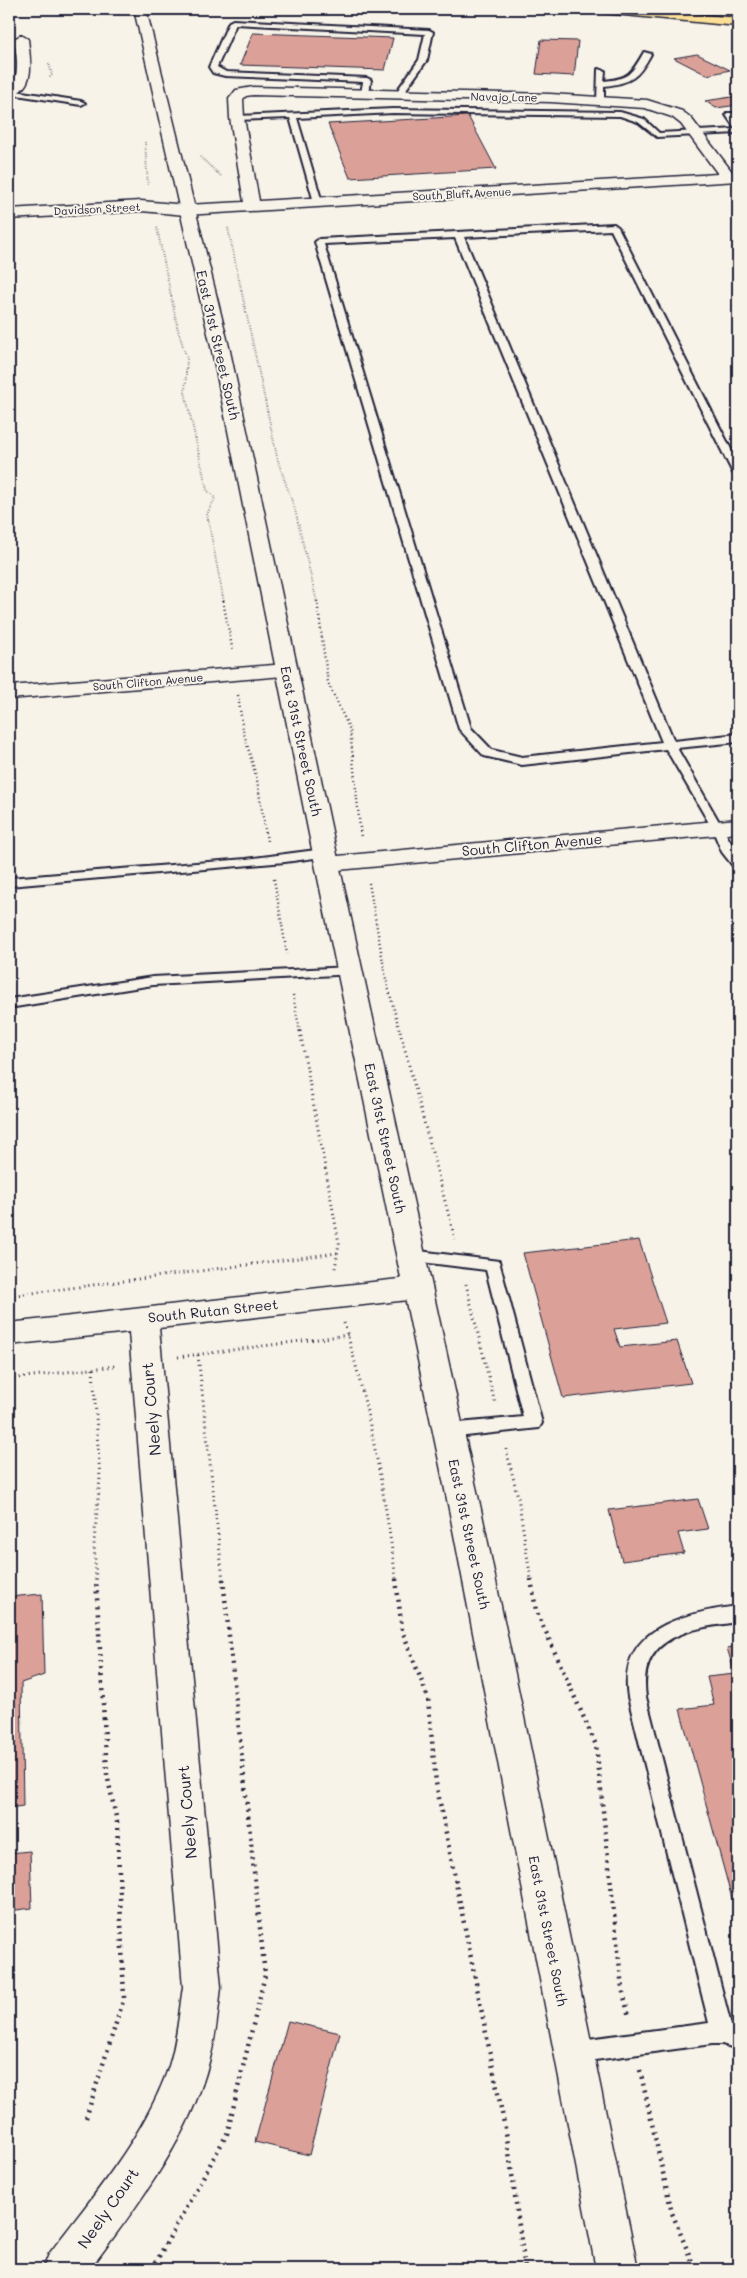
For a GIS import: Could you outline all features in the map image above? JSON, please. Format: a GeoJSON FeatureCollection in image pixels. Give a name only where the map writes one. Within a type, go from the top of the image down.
{"type":"FeatureCollection","features":[{"type":"Feature","properties":{"kind":"highway"},"geometry":{"type":"LineString","coordinates":[[603,9],[738,22]]}},
{"type":"Feature","properties":{"kind":"highway"},"geometry":{"type":"LineString","coordinates":[[685,9],[738,14]]}},
{"type":"Feature","properties":{"kind":"street","name":"East 31st Street South"},"geometry":{"type":"LineString","coordinates":[[140,9],[186,210],[221,350],[349,970],[448,1431],[617,2269]]}},
{"type":"Feature","properties":{"kind":"street"},"geometry":{"type":"LineString","coordinates":[[9,92],[18,88],[24,79],[21,39]]}},
{"type":"Feature","properties":{"kind":"street","name":"Navajo Lane"},"geometry":{"type":"LineString","coordinates":[[237,118],[236,99],[241,93],[268,90],[489,96],[635,103],[661,107],[677,114],[697,133],[734,178]]}},
{"type":"Feature","properties":{"kind":"street"},"geometry":{"type":"LineString","coordinates":[[237,118],[252,206]]}},
{"type":"Feature","properties":{"kind":"street","name":"South Bluff Avenue"},"geometry":{"type":"LineString","coordinates":[[186,210],[734,178]]}},
{"type":"Feature","properties":{"kind":"street","name":"Davidson Street"},"geometry":{"type":"LineString","coordinates":[[9,214],[141,206],[186,210]]}},
{"type":"Feature","properties":{"kind":"street","name":"South Clifton Avenue"},"geometry":{"type":"LineString","coordinates":[[9,693],[287,670]]}},
{"type":"Feature","properties":{"kind":"street","name":"South Clifton Avenue"},"geometry":{"type":"LineString","coordinates":[[326,858],[364,861],[728,827]]}},
{"type":"Feature","properties":{"kind":"street","name":"South Rutan Street"},"geometry":{"type":"LineString","coordinates":[[9,1334],[417,1288]]}},
{"type":"Feature","properties":{"kind":"street","name":"Neely Court"},"geometry":{"type":"LineString","coordinates":[[64,2269],[114,2202],[165,2124],[189,2064],[202,1987],[143,1319]]}},
{"type":"Feature","properties":{"kind":"lane"},"geometry":{"type":"LineString","coordinates":[[365,93],[367,80],[225,74],[216,71],[213,67],[233,22],[429,32],[423,60],[413,70],[403,88],[397,94],[393,111]]}},
{"type":"Feature","properties":{"kind":"lane"},"geometry":{"type":"LineString","coordinates":[[601,84],[623,82],[638,72],[647,54]]}},
{"type":"Feature","properties":{"kind":"lane"},"geometry":{"type":"LineString","coordinates":[[600,101],[601,71]]}},
{"type":"Feature","properties":{"kind":"lane"},"geometry":{"type":"LineString","coordinates":[[9,92],[81,103]]}},
{"type":"Feature","properties":{"kind":"lane"},"geometry":{"type":"LineString","coordinates":[[489,96],[490,113]]}},
{"type":"Feature","properties":{"kind":"lane"},"geometry":{"type":"LineString","coordinates":[[538,98],[544,113]]}},
{"type":"Feature","properties":{"kind":"lane"},"geometry":{"type":"LineString","coordinates":[[237,118],[393,111],[620,114],[639,118],[651,126],[657,135],[738,131]]}},
{"type":"Feature","properties":{"kind":"lane"},"geometry":{"type":"LineString","coordinates":[[730,115],[738,126]]}},
{"type":"Feature","properties":{"kind":"lane"},"geometry":{"type":"LineString","coordinates":[[293,116],[318,202]]}},
{"type":"Feature","properties":{"kind":"lane"},"geometry":{"type":"LineString","coordinates":[[738,473],[614,227],[319,242],[465,729],[488,753],[522,761],[738,738]]}},
{"type":"Feature","properties":{"kind":"lane"},"geometry":{"type":"LineString","coordinates":[[459,236],[670,746],[728,827],[728,852],[738,863]]}},
{"type":"Feature","properties":{"kind":"lane"},"geometry":{"type":"LineString","coordinates":[[9,882],[91,873],[326,858]]}},
{"type":"Feature","properties":{"kind":"lane"},"geometry":{"type":"LineString","coordinates":[[9,1004],[153,981],[349,970]]}},
{"type":"Feature","properties":{"kind":"lane"},"geometry":{"type":"LineString","coordinates":[[411,1256],[493,1265],[533,1423],[448,1431]]}},
{"type":"Feature","properties":{"kind":"lane"},"geometry":{"type":"LineString","coordinates":[[572,2052],[635,2044],[730,2036],[639,1706],[635,1674],[642,1655],[660,1635],[707,1617],[738,1614]]}},
{"type":"Feature","properties":{"kind":"path"},"geometry":{"type":"LineString","coordinates":[[145,140],[146,176],[178,330],[187,359],[185,392],[200,462],[208,490],[215,498],[208,514],[236,674],[243,730],[257,780],[339,1243],[332,1285],[352,1350],[386,1502],[402,1630],[428,1698],[436,1783],[507,2138],[525,2269]]}},
{"type":"Feature","properties":{"kind":"path"},"geometry":{"type":"LineString","coordinates":[[199,148],[200,157],[222,177],[220,197],[222,208],[278,461],[295,510],[320,615],[328,684],[350,730],[364,861],[386,979],[460,1261],[518,1497],[536,1610],[596,1745],[622,1988],[672,2213],[695,2269]]}},
{"type":"Feature","properties":{"kind":"path"},"geometry":{"type":"LineString","coordinates":[[9,1296],[337,1253]]}},
{"type":"Feature","properties":{"kind":"path"},"geometry":{"type":"LineString","coordinates":[[152,2269],[227,2134],[265,1975],[238,1710],[198,1355]]}},
{"type":"Feature","properties":{"kind":"path"},"geometry":{"type":"LineString","coordinates":[[86,2118],[124,1998],[117,1822],[107,1774],[94,1542],[100,1478],[93,1369]]}},
{"type":"Feature","properties":{"kind":"building"},"geometry":{"type":"Polygon","coordinates":[[[253,33],[393,38],[385,70],[240,65],[253,33]]]}},
{"type":"Feature","properties":{"kind":"building"},"geometry":{"type":"Polygon","coordinates":[[[541,40],[578,41],[574,76],[536,74],[541,40]]]}},
{"type":"Feature","properties":{"kind":"building"},"geometry":{"type":"Polygon","coordinates":[[[697,54],[730,70],[707,75],[674,58],[697,54]]]}},
{"type":"Feature","properties":{"kind":"building"},"geometry":{"type":"Polygon","coordinates":[[[738,96],[738,105],[716,108],[705,101],[738,96]]]}},
{"type":"Feature","properties":{"kind":"building"},"geometry":{"type":"Polygon","coordinates":[[[468,116],[496,169],[350,178],[328,124],[468,116]]]}},
{"type":"Feature","properties":{"kind":"building"},"geometry":{"type":"Polygon","coordinates":[[[639,1240],[666,1323],[614,1329],[620,1347],[677,1341],[691,1383],[563,1398],[523,1253],[639,1240]]]}},
{"type":"Feature","properties":{"kind":"building"},"geometry":{"type":"Polygon","coordinates":[[[698,1499],[708,1529],[678,1533],[684,1553],[622,1561],[609,1510],[698,1499]]]}},
{"type":"Feature","properties":{"kind":"building"},"geometry":{"type":"Polygon","coordinates":[[[42,1594],[44,1675],[21,1683],[23,1806],[9,1808],[9,1597],[42,1594]]]}},
{"type":"Feature","properties":{"kind":"building"},"geometry":{"type":"Polygon","coordinates":[[[738,1646],[737,1917],[680,1709],[714,1705],[707,1677],[735,1674],[727,1648],[738,1646]]]}},
{"type":"Feature","properties":{"kind":"building"},"geometry":{"type":"Polygon","coordinates":[[[30,1851],[32,1908],[9,1911],[9,1853],[30,1851]]]}},
{"type":"Feature","properties":{"kind":"building"},"geometry":{"type":"Polygon","coordinates":[[[288,2021],[340,2033],[309,2155],[255,2142],[288,2021]]]}}]}
